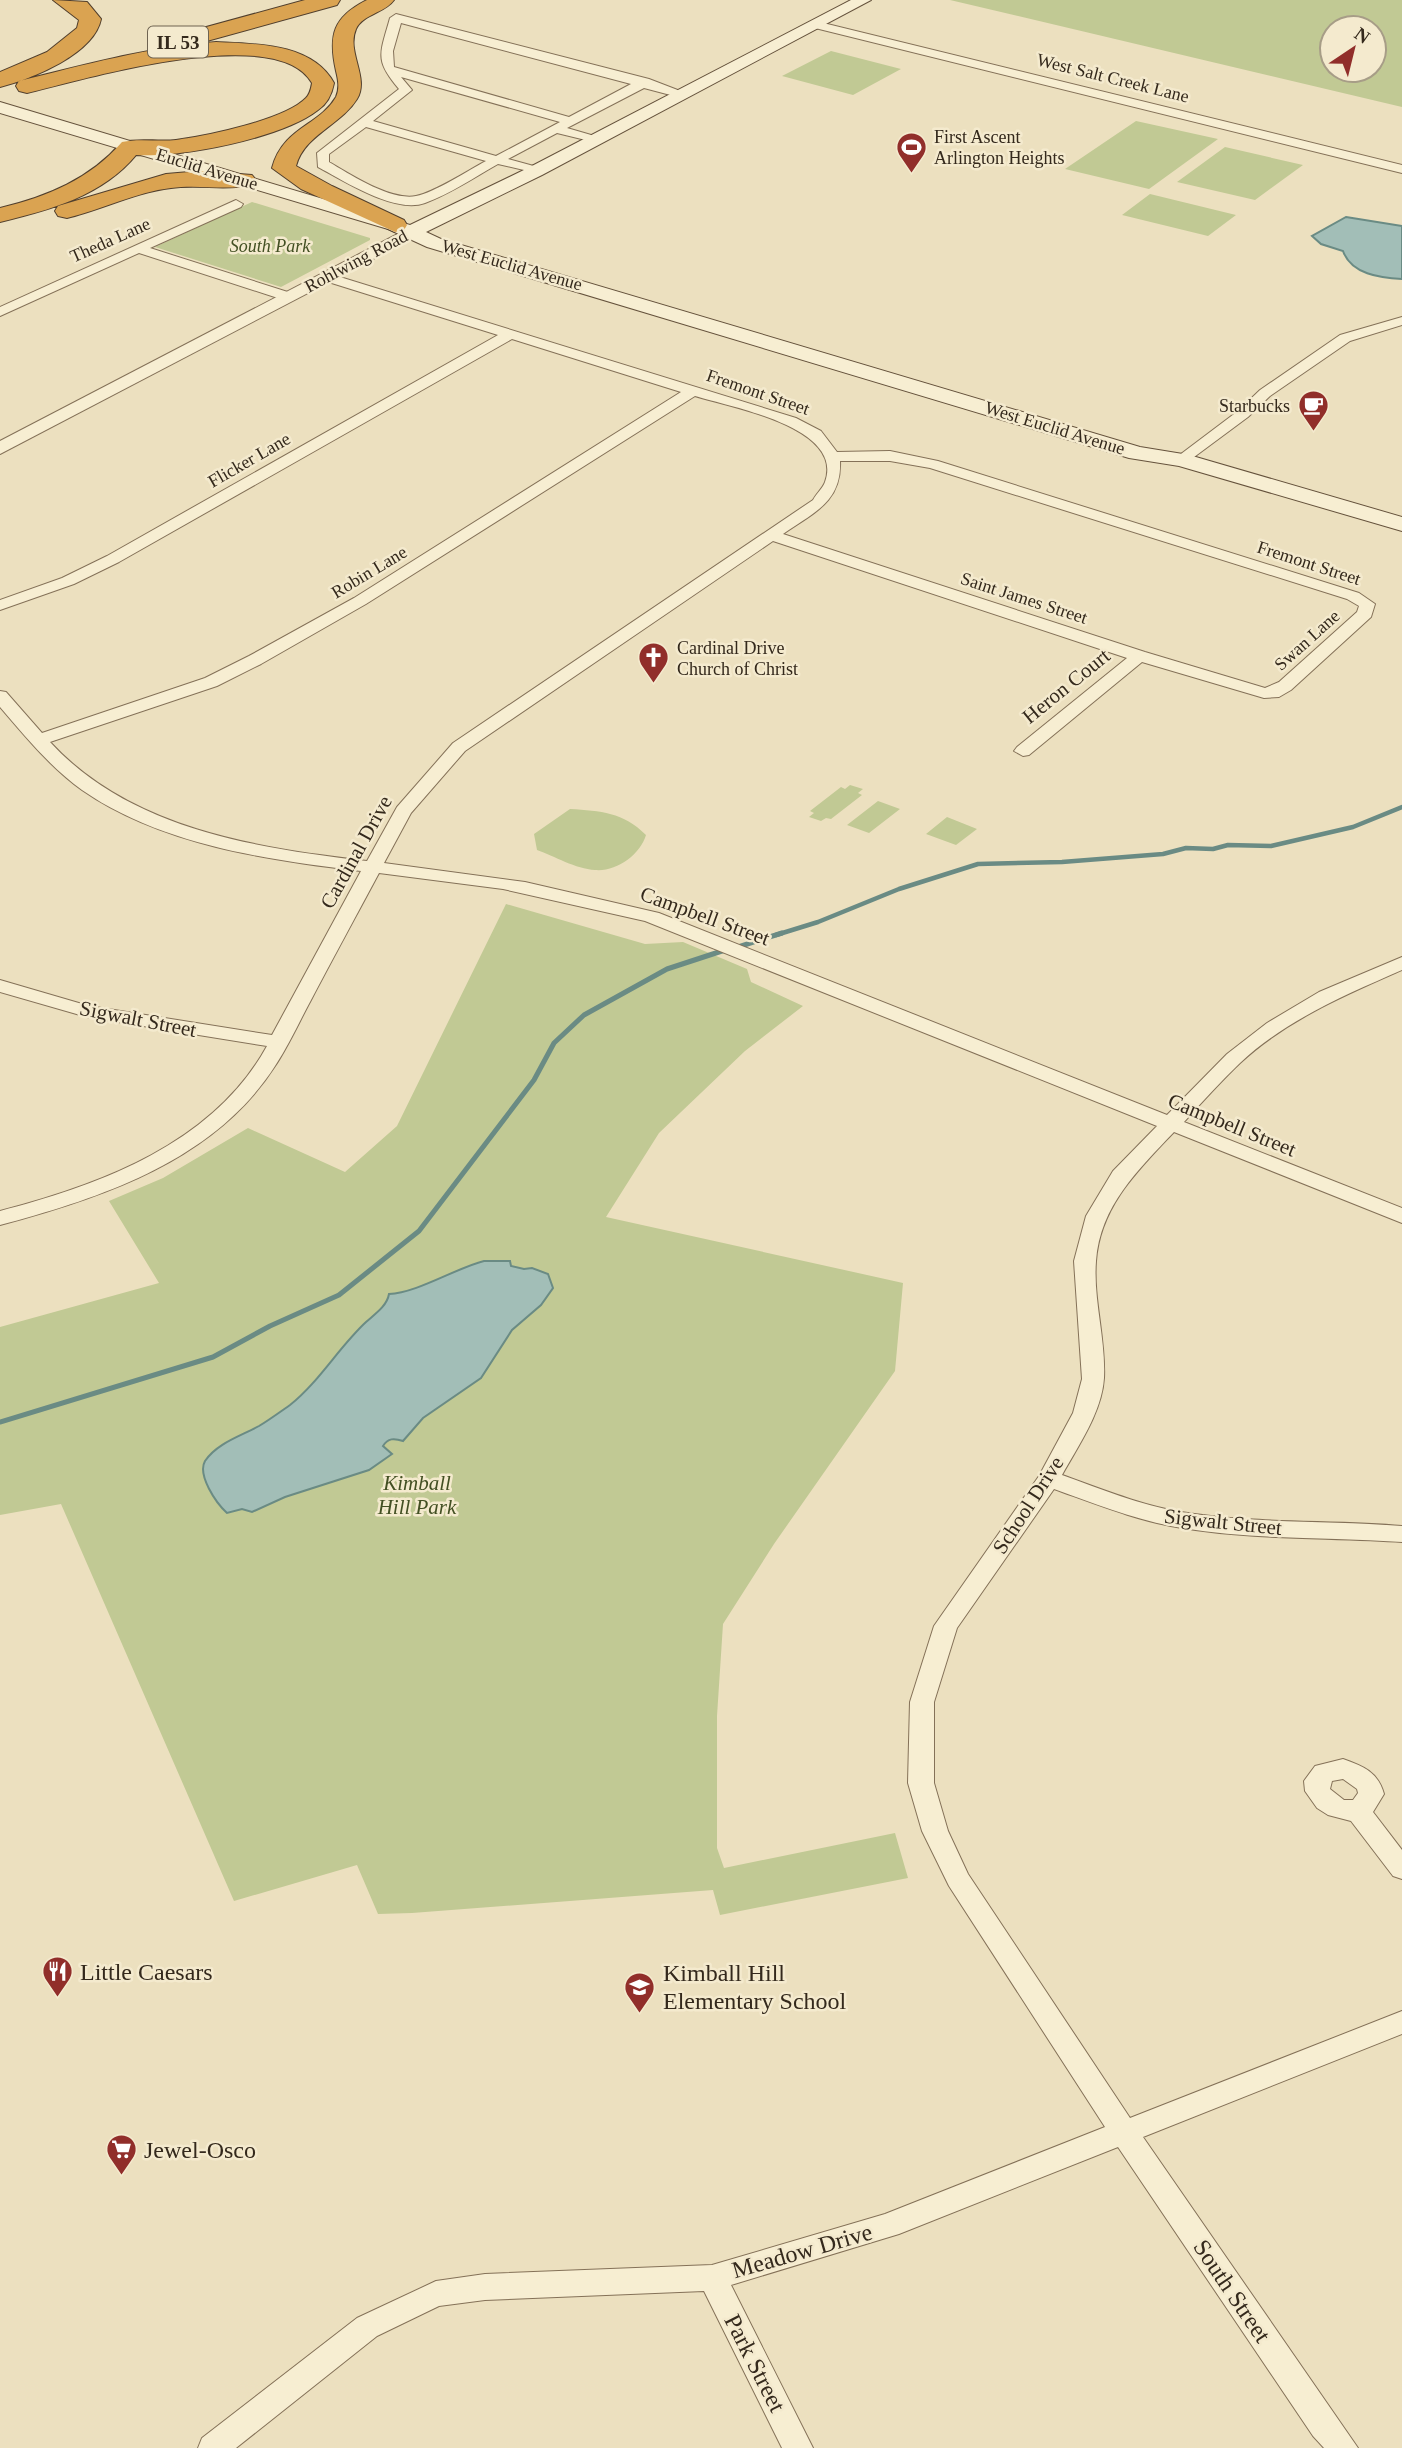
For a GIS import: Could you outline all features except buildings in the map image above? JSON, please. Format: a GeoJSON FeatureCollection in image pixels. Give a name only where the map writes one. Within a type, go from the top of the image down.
{"type":"FeatureCollection","features":[{"type":"Feature","properties":{"kind":"highway"},"geometry":{"type":"LineString","coordinates":[[0,80],[40,62],[84,37],[90,28],[90,19],[79,7],[64,0]]}},
{"type":"Feature","properties":{"kind":"highway","name":"IL 53"},"geometry":{"type":"LineString","coordinates":[[0,80],[281,0]]}},
{"type":"Feature","properties":{"kind":"highway","name":"IL 53"},"geometry":{"type":"LineString","coordinates":[[4,104],[27,86],[329,0]]}},
{"type":"Feature","properties":{"kind":"highway"},"geometry":{"type":"LineString","coordinates":[[383,0],[359,13],[345,28],[341,41],[350,83],[349,93],[340,106],[288,152],[284,168],[296,177],[367,208],[404,228]]}},
{"type":"Feature","properties":{"kind":"highway"},"geometry":{"type":"LineString","coordinates":[[0,215],[38,206],[66,195],[115,163],[130,147],[183,146],[278,122],[313,104],[324,83],[315,71],[298,61],[260,51],[224,48],[162,54],[27,86]]}},
{"type":"Feature","properties":{"kind":"highway"},"geometry":{"type":"LineString","coordinates":[[0,227],[48,217],[166,181],[193,178],[244,180]]}},
{"type":"Feature","properties":{"kind":"main road","name":"Rohlwing Road"},"geometry":{"type":"LineString","coordinates":[[404,228],[536,171],[863,0]]}},
{"type":"Feature","properties":{"kind":"main road","name":"Euclid Avenue"},"geometry":{"type":"LineString","coordinates":[[4,104],[130,147],[404,228]]}},
{"type":"Feature","properties":{"kind":"main road","name":"West Euclid Avenue"},"geometry":{"type":"LineString","coordinates":[[404,228],[435,243],[1149,457],[1181,460],[1402,524]]}},
{"type":"Feature","properties":{"kind":"street"},"geometry":{"type":"LineString","coordinates":[[645,82],[421,201],[403,200],[363,185],[323,164],[323,153],[406,90],[388,69],[387,51],[396,18],[645,82],[682,94]]}},
{"type":"Feature","properties":{"kind":"street","name":"West Salt Creek Lane"},"geometry":{"type":"LineString","coordinates":[[815,25],[1402,169]]}},
{"type":"Feature","properties":{"kind":"street"},"geometry":{"type":"LineString","coordinates":[[388,69],[570,121]]}},
{"type":"Feature","properties":{"kind":"street"},"geometry":{"type":"LineString","coordinates":[[363,122],[536,171]]}},
{"type":"Feature","properties":{"kind":"street"},"geometry":{"type":"LineString","coordinates":[[557,128],[594,140]]}},
{"type":"Feature","properties":{"kind":"street","name":"Theda Lane"},"geometry":{"type":"LineString","coordinates":[[0,312],[236,204]]}},
{"type":"Feature","properties":{"kind":"street","name":"Rohlwing Road"},"geometry":{"type":"LineString","coordinates":[[0,448],[327,277],[404,228]]}},
{"type":"Feature","properties":{"kind":"street"},"geometry":{"type":"LineString","coordinates":[[139,249],[289,297]]}},
{"type":"Feature","properties":{"kind":"street","name":"Fremont Street"},"geometry":{"type":"LineString","coordinates":[[327,277],[790,421],[811,430],[828,446],[832,457],[877,455],[926,463],[1353,596],[1367,604]]}},
{"type":"Feature","properties":{"kind":"street"},"geometry":{"type":"LineString","coordinates":[[1181,460],[1270,389],[1344,339],[1402,321]]}},
{"type":"Feature","properties":{"kind":"street","name":"Flicker Lane"},"geometry":{"type":"LineString","coordinates":[[0,605],[49,588],[113,559],[510,334]]}},
{"type":"Feature","properties":{"kind":"street","name":"Robin Lane"},"geometry":{"type":"LineString","coordinates":[[39,740],[211,682],[255,660],[360,601],[694,390]]}},
{"type":"Feature","properties":{"kind":"street","name":"Cardinal Drive"},"geometry":{"type":"LineString","coordinates":[[0,1218],[82,1194],[135,1174],[164,1159],[225,1115],[250,1088],[279,1042],[403,811],[459,747],[818,503],[833,481],[832,457]]}},
{"type":"Feature","properties":{"kind":"street","name":"Saint James Street"},"geometry":{"type":"LineString","coordinates":[[773,536],[1139,656],[1264,692]]}},
{"type":"Feature","properties":{"kind":"street","name":"Swan Lane"},"geometry":{"type":"LineString","coordinates":[[1264,692],[1273,693],[1284,686],[1365,614],[1367,604]]}},
{"type":"Feature","properties":{"kind":"street","name":"Heron Court"},"geometry":{"type":"LineString","coordinates":[[1023,751],[1139,656]]}},
{"type":"Feature","properties":{"kind":"street","name":"Campbell Street"},"geometry":{"type":"LineString","coordinates":[[0,696],[58,761],[100,794],[157,822],[229,844],[285,856],[486,880],[570,896],[652,918],[1402,1216]]}},
{"type":"Feature","properties":{"kind":"street","name":"School Drive"},"geometry":{"type":"LineString","coordinates":[[1123,2131],[958,1879],[935,1831],[921,1783],[922,1702],[946,1626],[1049,1479],[1084,1413],[1093,1378],[1085,1261],[1096,1216],[1120,1176],[1167,1124],[1234,1058],[1275,1027],[1326,996],[1402,963]]}},
{"type":"Feature","properties":{"kind":"street","name":"Sigwalt Street"},"geometry":{"type":"LineString","coordinates":[[0,986],[87,1011],[279,1042]]}},
{"type":"Feature","properties":{"kind":"street","name":"Sigwalt Street"},"geometry":{"type":"LineString","coordinates":[[1049,1479],[1143,1512],[1184,1520],[1262,1529],[1348,1528],[1402,1534]]}},
{"type":"Feature","properties":{"kind":"street"},"geometry":{"type":"LineString","coordinates":[[1356,1809],[1402,1869]]}},
{"type":"Feature","properties":{"kind":"street","name":"Meadow Drive"},"geometry":{"type":"LineString","coordinates":[[213,2448],[367,2327],[436,2294],[485,2287],[712,2278],[889,2225],[1402,2022]]}},
{"type":"Feature","properties":{"kind":"street","name":"South Street"},"geometry":{"type":"LineString","coordinates":[[1123,2131],[1316,2415],[1343,2448]]}},
{"type":"Feature","properties":{"kind":"street","name":"Park Street"},"geometry":{"type":"LineString","coordinates":[[712,2278],[799,2448]]}},
{"type":"Feature","properties":{"kind":"green space"},"geometry":{"type":"Polygon","coordinates":[[[950,0],[1402,0],[1402,107],[950,0]]]}},
{"type":"Feature","properties":{"kind":"green space"},"geometry":{"type":"Polygon","coordinates":[[[831,51],[901,69],[853,95],[782,76],[831,51]]]}},
{"type":"Feature","properties":{"kind":"green space"},"geometry":{"type":"Polygon","coordinates":[[[1136,121],[1218,139],[1149,189],[1065,169],[1136,121]]]}},
{"type":"Feature","properties":{"kind":"green space"},"geometry":{"type":"Polygon","coordinates":[[[1225,147],[1303,165],[1255,200],[1177,182],[1225,147]]]}},
{"type":"Feature","properties":{"kind":"green space"},"geometry":{"type":"Polygon","coordinates":[[[1150,194],[1236,215],[1208,236],[1122,215],[1150,194]]]}},
{"type":"Feature","properties":{"kind":"green space","name":"South Park"},"geometry":{"type":"Polygon","coordinates":[[[252,202],[370,240],[281,287],[155,247],[252,202]]]}},
{"type":"Feature","properties":{"kind":"green space"},"geometry":{"type":"Polygon","coordinates":[[[850,785],[863,789],[858,793],[862,795],[831,819],[821,821],[809,817],[814,813],[810,811],[841,787],[845,789],[850,785]]]}},
{"type":"Feature","properties":{"kind":"green space"},"geometry":{"type":"Polygon","coordinates":[[[878,801],[900,809],[869,833],[847,825],[878,801]]]}},
{"type":"Feature","properties":{"kind":"green space"},"geometry":{"type":"Polygon","coordinates":[[[570,809],[620,817],[646,835],[638,849],[626,861],[603,870],[580,867],[537,850],[534,834],[570,809]]]}},
{"type":"Feature","properties":{"kind":"green space"},"geometry":{"type":"Polygon","coordinates":[[[947,817],[977,829],[956,845],[926,834],[947,817]]]}},
{"type":"Feature","properties":{"kind":"green space","name":"Kimball Hill Park"},"geometry":{"type":"Polygon","coordinates":[[[506,904],[645,944],[683,942],[747,969],[751,982],[803,1006],[745,1051],[659,1133],[606,1217],[903,1283],[895,1371],[774,1544],[723,1624],[717,1716],[717,1848],[724,1868],[895,1833],[908,1878],[720,1915],[713,1890],[378,1914],[357,1865],[234,1901],[61,1504],[0,1515],[0,1327],[159,1283],[109,1201],[163,1178],[248,1128],[345,1172],[397,1126],[506,904]]]}},
{"type":"Feature","properties":{"kind":"water"},"geometry":{"type":"Polygon","coordinates":[[[1346,217],[1402,226],[1402,279],[1376,276],[1359,270],[1352,265],[1343,251],[1321,244],[1312,236],[1346,217]]]}},
{"type":"Feature","properties":{"kind":"water"},"geometry":{"type":"Polygon","coordinates":[[[484,1261],[510,1261],[511,1266],[532,1268],[548,1274],[553,1288],[541,1305],[512,1330],[481,1378],[423,1418],[403,1441],[387,1441],[383,1446],[392,1454],[369,1470],[285,1497],[252,1512],[242,1509],[227,1513],[213,1496],[206,1481],[203,1467],[210,1455],[290,1405],[383,1306],[389,1294],[424,1285],[484,1261]]]}},
{"type":"Feature","properties":{"kind":"waterway"},"geometry":{"type":"LineString","coordinates":[[776,935],[818,922],[899,889],[978,864],[1062,862],[1163,854],[1186,848],[1213,849],[1228,845],[1271,846],[1353,827],[1402,807]]}},
{"type":"Feature","properties":{"kind":"waterway"},"geometry":{"type":"LineString","coordinates":[[735,948],[782,933]]}},
{"type":"Feature","properties":{"kind":"waterway"},"geometry":{"type":"LineString","coordinates":[[0,1422],[213,1357],[270,1326],[339,1295],[419,1231],[534,1080],[554,1043],[584,1015],[667,969],[725,950]]}},
{"type":"Feature","properties":{"kind":"place","name":"First Ascent Arlington Heights"},"geometry":{"type":"Point","coordinates":[911,174]}},
{"type":"Feature","properties":{"kind":"place","name":"Starbucks"},"geometry":{"type":"Point","coordinates":[1313,433]}},
{"type":"Feature","properties":{"kind":"place","name":"Cardinal Drive Church of Christ"},"geometry":{"type":"Point","coordinates":[654,685]}},
{"type":"Feature","properties":{"kind":"place","name":"Little Caesars"},"geometry":{"type":"Point","coordinates":[57,1999]}},
{"type":"Feature","properties":{"kind":"place","name":"Kimball Hill Elementary School"},"geometry":{"type":"Point","coordinates":[640,2014]}},
{"type":"Feature","properties":{"kind":"place","name":"Jewel-Osco"},"geometry":{"type":"Point","coordinates":[121,2177]}}]}
